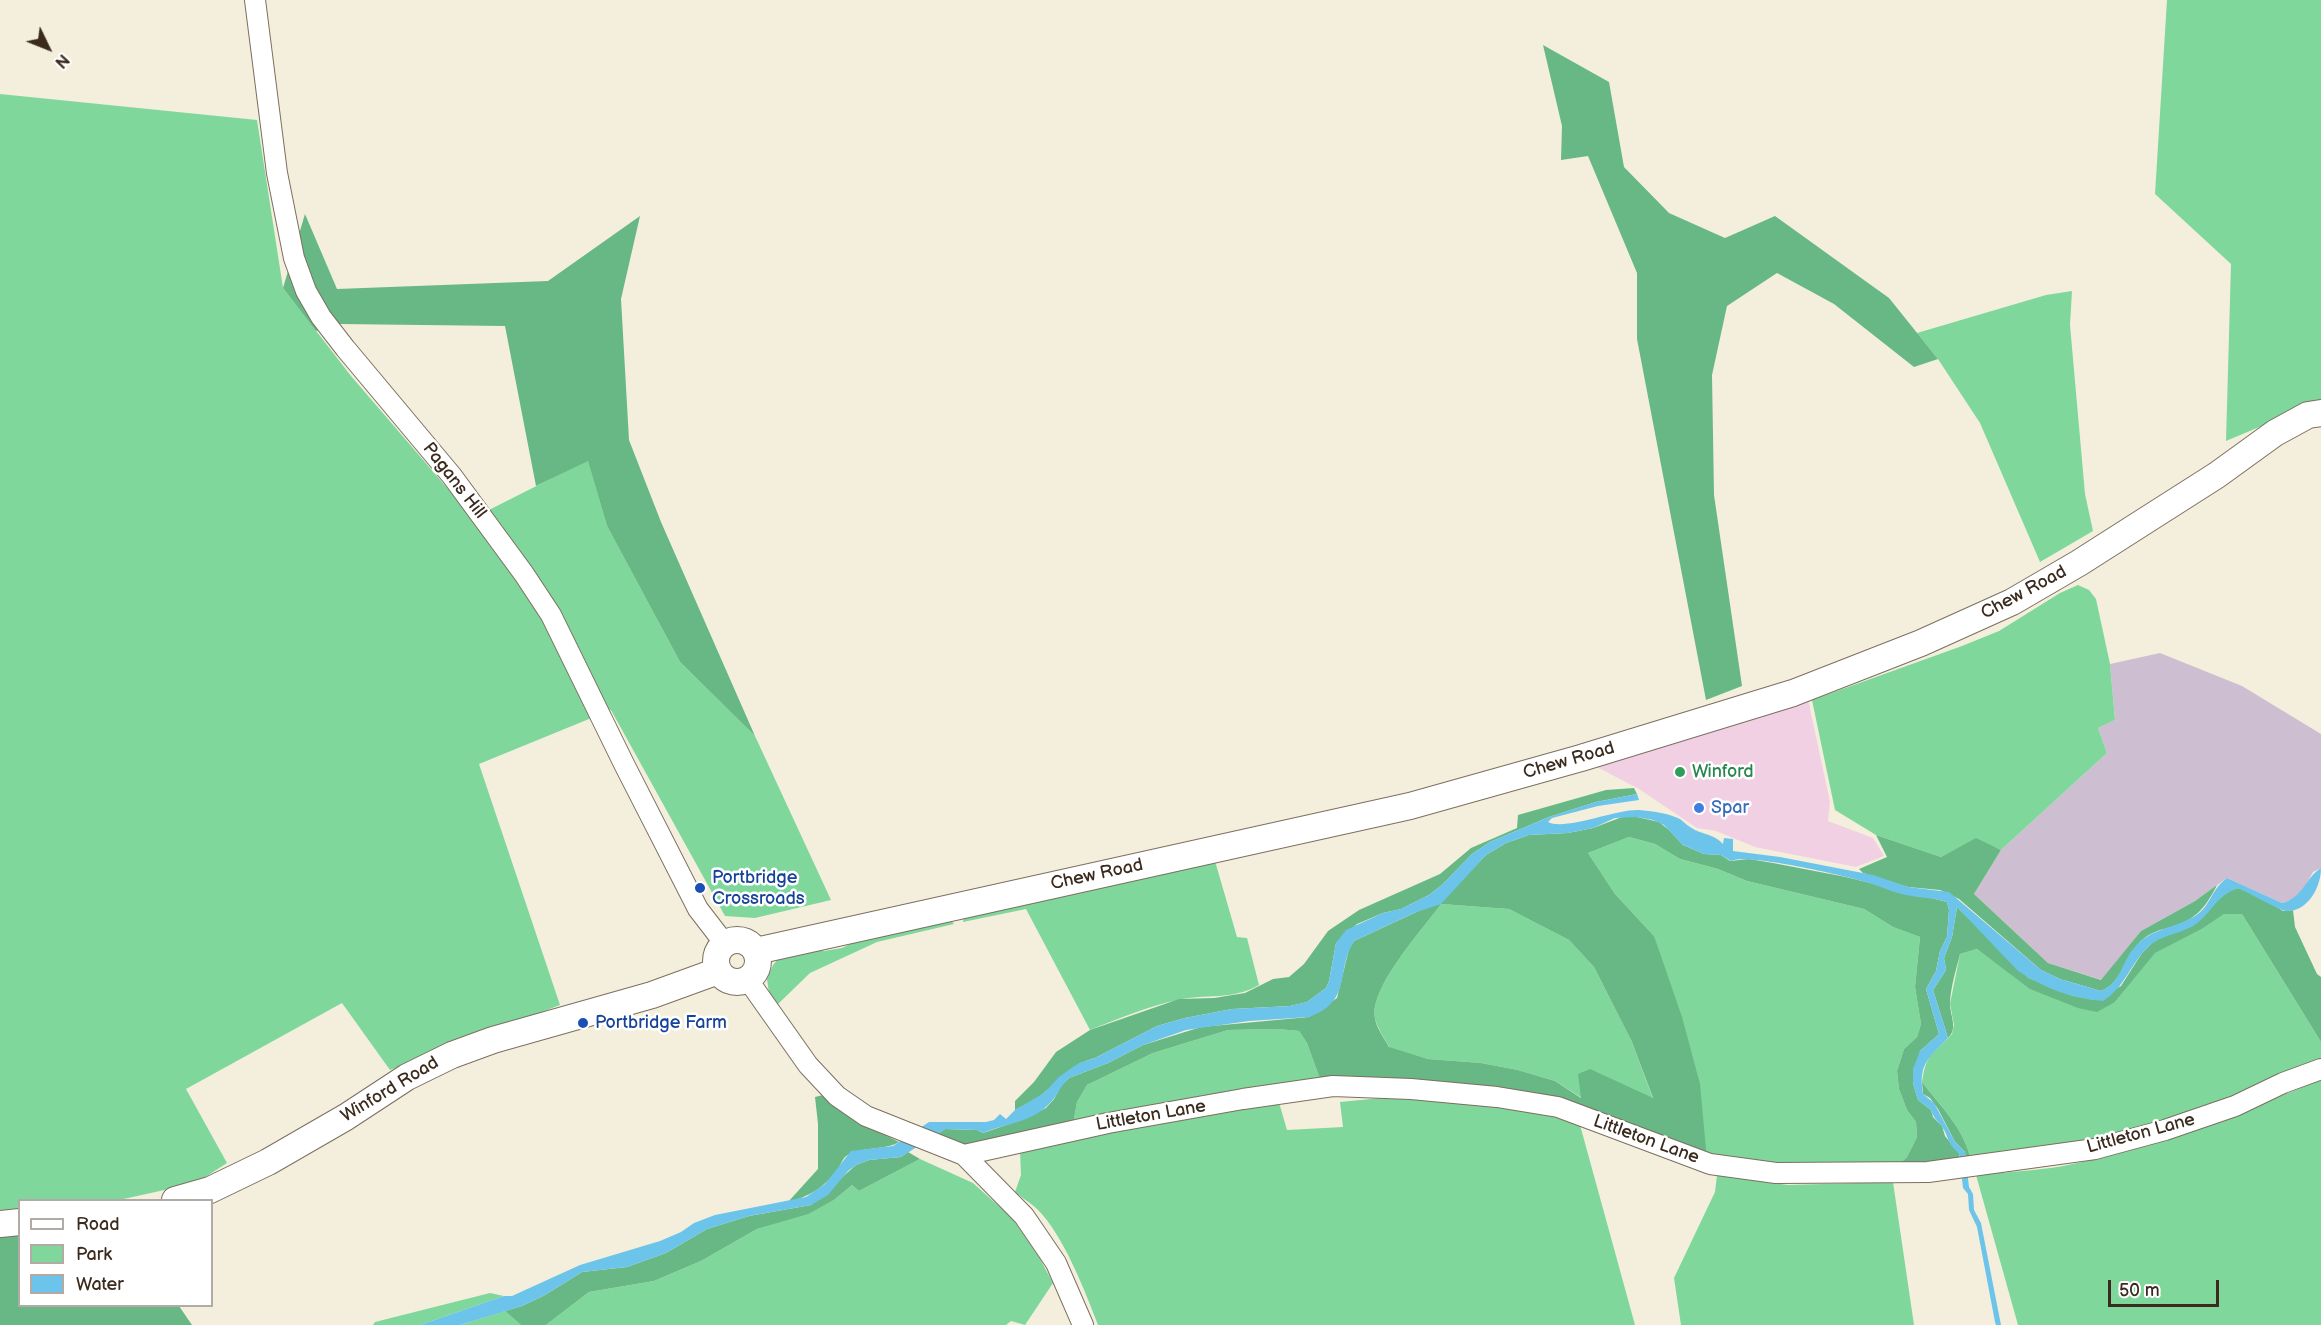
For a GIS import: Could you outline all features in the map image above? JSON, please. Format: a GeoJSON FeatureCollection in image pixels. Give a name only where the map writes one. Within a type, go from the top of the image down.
{"type":"FeatureCollection","features":[{"type":"Feature","properties":{"kind":"main road","name":"Chew Road"},"geometry":{"type":"LineString","coordinates":[[756,951],[1410,806],[1581,758],[1792,693],[1921,644],[2012,602],[2079,563],[2208,481],[2275,433],[2308,415],[2321,412]]}},
{"type":"Feature","properties":{"kind":"main road"},"geometry":{"type":"LineString","coordinates":[[742,940],[756,951],[759,965],[755,974],[748,980],[733,982],[718,971],[717,954],[724,944],[742,940]]}},
{"type":"Feature","properties":{"kind":"main road","name":"Winford Road"},"geometry":{"type":"LineString","coordinates":[[178,1199],[210,1190],[268,1162],[346,1117],[407,1077],[452,1054],[652,995],[718,971]]}},
{"type":"Feature","properties":{"kind":"main road"},"geometry":{"type":"LineString","coordinates":[[0,1224],[18,1222]]}},
{"type":"Feature","properties":{"kind":"street","name":"Pagans Hill"},"geometry":{"type":"LineString","coordinates":[[255,0],[277,173],[294,258],[306,291],[345,348],[452,476],[551,615],[679,872],[699,909],[724,944]]}},
{"type":"Feature","properties":{"kind":"street"},"geometry":{"type":"LineString","coordinates":[[748,980],[808,1065],[837,1096],[866,1116],[964,1155],[1024,1216],[1056,1263],[1083,1325]]}},
{"type":"Feature","properties":{"kind":"street","name":"Littleton Lane"},"geometry":{"type":"LineString","coordinates":[[964,1155],[1108,1123],[1333,1086],[1411,1089],[1558,1107],[1710,1164],[1776,1173],[1928,1172],[2096,1149],[2165,1130],[2235,1106],[2283,1083],[2321,1069]]}},
{"type":"Feature","properties":{"kind":"shaded area"},"geometry":{"type":"Polygon","coordinates":[[[2160,653],[2242,686],[2321,734],[2321,868],[2313,872],[2304,888],[2294,899],[2282,903],[2227,878],[2195,901],[2141,931],[2102,980],[2048,963],[1974,894],[2001,850],[2107,753],[2098,728],[2115,720],[2110,664],[2160,653]]]}},
{"type":"Feature","properties":{"kind":"shaded area"},"geometry":{"type":"Polygon","coordinates":[[[1808,699],[1830,802],[1828,821],[1873,838],[1884,856],[1856,867],[1755,847],[1716,831],[1697,828],[1639,789],[1593,765],[1808,699]]]}},
{"type":"Feature","properties":{"kind":"green space"},"geometry":{"type":"Polygon","coordinates":[[[2167,0],[2321,0],[2321,401],[2226,441],[2231,264],[2155,194],[2167,0]]]}},
{"type":"Feature","properties":{"kind":"green space"},"geometry":{"type":"Polygon","coordinates":[[[1543,45],[1609,82],[1624,167],[1669,213],[1725,238],[1775,216],[1889,298],[1938,359],[1914,367],[1834,304],[1777,273],[1727,306],[1712,375],[1714,495],[1742,686],[1706,700],[1637,339],[1637,273],[1588,156],[1561,160],[1562,126],[1543,45]]]}},
{"type":"Feature","properties":{"kind":"green space"},"geometry":{"type":"Polygon","coordinates":[[[0,94],[257,120],[283,288],[351,376],[473,518],[588,460],[607,526],[680,662],[755,736],[831,900],[755,918],[725,916],[611,710],[479,764],[560,1005],[390,1070],[342,1003],[186,1089],[227,1163],[196,1183],[124,1199],[18,1199],[18,1210],[0,1211],[0,94]]]}},
{"type":"Feature","properties":{"kind":"green space"},"geometry":{"type":"Polygon","coordinates":[[[305,214],[337,289],[548,281],[640,216],[621,299],[629,440],[661,522],[755,736],[680,662],[607,526],[588,461],[536,486],[505,326],[340,324],[316,331],[283,288],[305,214]]]}},
{"type":"Feature","properties":{"kind":"green space"},"geometry":{"type":"Polygon","coordinates":[[[2072,291],[2070,325],[2085,494],[2093,531],[2040,562],[1980,423],[1938,359],[1917,333],[2046,295],[2072,291]]]}},
{"type":"Feature","properties":{"kind":"green space"},"geometry":{"type":"Polygon","coordinates":[[[2078,585],[2089,590],[2096,599],[2110,664],[2115,720],[2098,728],[2107,753],[2001,850],[1976,839],[1941,857],[1876,835],[1835,810],[1812,700],[1999,631],[2060,593],[2078,585]]]}},
{"type":"Feature","properties":{"kind":"green space"},"geometry":{"type":"Polygon","coordinates":[[[1634,788],[1637,794],[1596,802],[1549,817],[1490,842],[1472,854],[1429,895],[1401,909],[1383,913],[1357,924],[1336,943],[1326,988],[1307,1002],[1290,1006],[1232,1009],[1157,1026],[1079,1064],[1041,1096],[1015,1110],[1015,1101],[1034,1082],[1056,1052],[1090,1030],[1179,999],[1214,998],[1245,993],[1273,979],[1289,977],[1304,964],[1328,931],[1359,910],[1440,874],[1471,848],[1517,828],[1518,815],[1606,790],[1634,788]]]}},
{"type":"Feature","properties":{"kind":"green space"},"geometry":{"type":"Polygon","coordinates":[[[1622,817],[1637,817],[1659,822],[1683,845],[1704,854],[1721,855],[1730,861],[1749,859],[1846,877],[1947,902],[1949,910],[1947,937],[1940,951],[1936,971],[1926,989],[1939,1034],[1920,1051],[1913,1083],[1918,1100],[1931,1110],[1933,1117],[1942,1126],[1945,1136],[1959,1153],[1960,1163],[1895,1168],[1907,1157],[1917,1137],[1916,1122],[1907,1110],[1899,1089],[1897,1071],[1904,1049],[1917,1037],[1921,1024],[1915,987],[1920,937],[1893,927],[1864,909],[1747,881],[1718,869],[1680,859],[1655,844],[1629,837],[1588,853],[1615,894],[1654,936],[1682,1017],[1700,1084],[1707,1160],[1582,1111],[1320,1079],[1307,1043],[1299,1031],[1278,1029],[1228,1030],[1153,1053],[1087,1085],[1077,1102],[1073,1124],[964,1150],[931,1138],[945,1129],[977,1130],[983,1133],[1024,1119],[1046,1108],[1069,1078],[1108,1063],[1143,1045],[1201,1027],[1309,1017],[1337,998],[1349,949],[1354,941],[1425,908],[1460,882],[1486,855],[1506,843],[1529,835],[1568,833],[1593,828],[1622,817]],[[1441,904],[1399,959],[1380,991],[1375,1006],[1375,1018],[1389,1047],[1428,1059],[1481,1063],[1518,1070],[1555,1081],[1581,1098],[1578,1074],[1590,1069],[1653,1098],[1632,1042],[1594,967],[1569,940],[1509,909],[1441,904]]]}},
{"type":"Feature","properties":{"kind":"green space"},"geometry":{"type":"Polygon","coordinates":[[[1876,835],[1941,857],[1976,838],[2001,850],[1974,894],[2048,963],[2101,980],[2141,931],[2195,901],[2217,885],[2205,905],[2195,915],[2182,923],[2153,933],[2141,941],[2119,976],[2101,991],[2060,979],[2041,970],[1959,899],[1940,890],[1908,887],[1863,873],[1859,869],[1887,857],[1876,835]]]}},
{"type":"Feature","properties":{"kind":"green space"},"geometry":{"type":"Polygon","coordinates":[[[1629,837],[1655,844],[1680,859],[1718,869],[1747,881],[1864,909],[1893,927],[1920,937],[1915,987],[1921,1024],[1917,1037],[1904,1049],[1897,1071],[1899,1089],[1907,1110],[1916,1122],[1917,1137],[1907,1157],[1895,1168],[1799,1169],[1707,1160],[1654,936],[1615,894],[1588,853],[1629,837]]]}},
{"type":"Feature","properties":{"kind":"green space"},"geometry":{"type":"Polygon","coordinates":[[[1215,861],[1237,937],[1247,938],[1259,985],[1229,995],[1189,998],[1167,1003],[1133,1013],[1090,1030],[1026,909],[963,922],[964,913],[1215,861]]]}},
{"type":"Feature","properties":{"kind":"green space"},"geometry":{"type":"Polygon","coordinates":[[[2238,888],[2259,896],[2283,911],[2293,910],[2295,927],[2317,974],[2321,977],[2321,1042],[2242,914],[2224,914],[2202,929],[2155,953],[2115,1002],[2097,1012],[2078,1008],[2030,989],[1977,949],[1960,954],[1951,996],[1953,1030],[1948,1038],[1933,990],[1946,970],[1944,958],[1952,937],[1957,907],[2028,978],[2072,996],[2093,1000],[2121,986],[2142,953],[2154,941],[2200,920],[2227,892],[2238,888]]]}},
{"type":"Feature","properties":{"kind":"green space"},"geometry":{"type":"Polygon","coordinates":[[[1441,904],[1509,909],[1569,940],[1594,967],[1632,1042],[1653,1099],[1590,1070],[1582,1098],[1555,1081],[1518,1070],[1481,1063],[1428,1059],[1390,1048],[1375,1018],[1375,1006],[1380,991],[1399,959],[1441,904]]]}},
{"type":"Feature","properties":{"kind":"green space"},"geometry":{"type":"Polygon","coordinates":[[[2225,913],[2242,914],[2321,1042],[2321,1059],[2222,1103],[2181,1118],[2089,1141],[1971,1161],[1958,1129],[1922,1082],[1929,1058],[1952,1034],[1954,1025],[1950,1004],[1960,954],[1977,949],[2002,967],[2115,1002],[2154,953],[2202,929],[2225,913]]]}},
{"type":"Feature","properties":{"kind":"green space"},"geometry":{"type":"Polygon","coordinates":[[[949,918],[954,924],[877,942],[810,973],[777,1005],[769,993],[767,979],[773,965],[785,951],[803,946],[824,951],[842,948],[867,936],[949,918]]]}},
{"type":"Feature","properties":{"kind":"green space"},"geometry":{"type":"Polygon","coordinates":[[[1228,1030],[1299,1031],[1307,1043],[1320,1079],[1073,1124],[1077,1102],[1087,1085],[1153,1053],[1228,1030]]]}},
{"type":"Feature","properties":{"kind":"green space"},"geometry":{"type":"Polygon","coordinates":[[[2321,1080],[2321,1325],[2018,1325],[1976,1175],[2063,1166],[2129,1150],[2194,1129],[2321,1080]]]}},
{"type":"Feature","properties":{"kind":"green space"},"geometry":{"type":"Polygon","coordinates":[[[1922,1082],[1958,1129],[1971,1161],[1966,1162],[1965,1152],[1955,1142],[1938,1109],[1930,1098],[1923,1094],[1922,1082]]]}},
{"type":"Feature","properties":{"kind":"green space"},"geometry":{"type":"Polygon","coordinates":[[[823,1095],[853,1119],[899,1142],[887,1147],[857,1151],[845,1157],[838,1169],[822,1186],[810,1194],[788,1202],[818,1169],[818,1124],[815,1097],[823,1095]]]}},
{"type":"Feature","properties":{"kind":"green space"},"geometry":{"type":"Polygon","coordinates":[[[1412,1095],[1554,1112],[1580,1125],[1635,1325],[1098,1325],[1087,1296],[1056,1233],[1037,1209],[1015,1192],[1021,1175],[1020,1150],[1278,1099],[1287,1130],[1343,1127],[1340,1102],[1412,1095]]]}},
{"type":"Feature","properties":{"kind":"green space"},"geometry":{"type":"Polygon","coordinates":[[[908,1152],[920,1159],[859,1191],[852,1185],[834,1200],[808,1214],[757,1229],[701,1261],[654,1281],[589,1292],[546,1325],[521,1325],[505,1311],[545,1295],[582,1272],[627,1267],[666,1253],[707,1229],[749,1216],[811,1205],[856,1165],[869,1160],[901,1157],[908,1152]]]}},
{"type":"Feature","properties":{"kind":"green space"},"geometry":{"type":"Polygon","coordinates":[[[920,1159],[973,1183],[1012,1218],[1039,1257],[1053,1283],[1025,1325],[1011,1321],[1006,1325],[546,1325],[589,1292],[654,1281],[701,1261],[757,1229],[808,1213],[834,1200],[852,1185],[859,1191],[920,1159]]]}},
{"type":"Feature","properties":{"kind":"green space"},"geometry":{"type":"Polygon","coordinates":[[[1717,1175],[1788,1185],[1893,1182],[1914,1325],[1681,1325],[1674,1278],[1715,1192],[1717,1175]]]}},
{"type":"Feature","properties":{"kind":"green space"},"geometry":{"type":"Polygon","coordinates":[[[18,1225],[18,1307],[180,1307],[192,1325],[0,1325],[0,1227],[18,1225]]]}},
{"type":"Feature","properties":{"kind":"green space"},"geometry":{"type":"Polygon","coordinates":[[[490,1293],[504,1296],[420,1325],[373,1325],[375,1322],[490,1293]]]}},
{"type":"Feature","properties":{"kind":"green space"},"geometry":{"type":"Polygon","coordinates":[[[505,1311],[521,1325],[460,1325],[505,1311]]]}},
{"type":"Feature","properties":{"kind":"water"},"geometry":{"type":"Polygon","coordinates":[[[1637,794],[1639,800],[1598,806],[1552,818],[1548,822],[1566,824],[1639,810],[1660,813],[1680,819],[1693,829],[1714,837],[1723,844],[1724,838],[1733,839],[1733,851],[1780,857],[1873,875],[1908,887],[1949,892],[2041,970],[2060,979],[2101,991],[2113,983],[2140,941],[2195,916],[2227,878],[2282,903],[2295,897],[2321,868],[2319,883],[2312,897],[2307,903],[2294,910],[2283,910],[2238,888],[2230,892],[2193,926],[2157,940],[2147,948],[2122,983],[2103,1001],[2059,992],[2018,971],[1957,907],[1952,937],[1944,958],[1946,970],[1933,990],[1948,1038],[1935,1051],[1924,1068],[1923,1094],[1934,1103],[1955,1142],[1965,1152],[1969,1187],[1973,1194],[1974,1210],[1981,1223],[2001,1325],[1996,1325],[1995,1322],[1977,1227],[1969,1210],[1968,1194],[1963,1188],[1959,1153],[1950,1143],[1931,1110],[1918,1100],[1913,1083],[1913,1069],[1920,1051],[1939,1034],[1926,989],[1936,971],[1940,951],[1947,937],[1949,910],[1947,902],[1907,895],[1835,874],[1755,860],[1731,861],[1721,855],[1704,854],[1683,845],[1664,825],[1637,817],[1615,818],[1593,828],[1568,833],[1529,835],[1506,843],[1486,855],[1441,904],[1414,913],[1354,941],[1348,953],[1338,994],[1332,1003],[1309,1017],[1249,1021],[1186,1030],[1143,1045],[1108,1063],[1069,1078],[1048,1105],[1026,1119],[983,1133],[977,1130],[945,1129],[901,1157],[869,1160],[856,1165],[828,1195],[811,1205],[749,1216],[707,1229],[666,1253],[627,1267],[582,1272],[522,1306],[460,1325],[420,1325],[504,1296],[512,1296],[580,1265],[660,1241],[715,1215],[806,1197],[825,1184],[851,1151],[893,1146],[929,1122],[986,1122],[994,1120],[1000,1114],[1006,1119],[1015,1110],[1044,1093],[1059,1077],[1079,1063],[1095,1058],[1157,1026],[1232,1009],[1290,1006],[1307,1002],[1326,988],[1336,943],[1346,930],[1383,913],[1401,909],[1429,895],[1472,854],[1490,842],[1549,817],[1596,802],[1637,794]]]}},
{"type":"Feature","properties":{"kind":"place","name":"Winford"},"geometry":{"type":"Point","coordinates":[1680,772]}},
{"type":"Feature","properties":{"kind":"place","name":"Spar"},"geometry":{"type":"Point","coordinates":[1699,808]}},
{"type":"Feature","properties":{"kind":"place","name":"Portbridge Crossroads"},"geometry":{"type":"Point","coordinates":[700,888]}},
{"type":"Feature","properties":{"kind":"place","name":"Portbridge Farm"},"geometry":{"type":"Point","coordinates":[583,1023]}}]}
